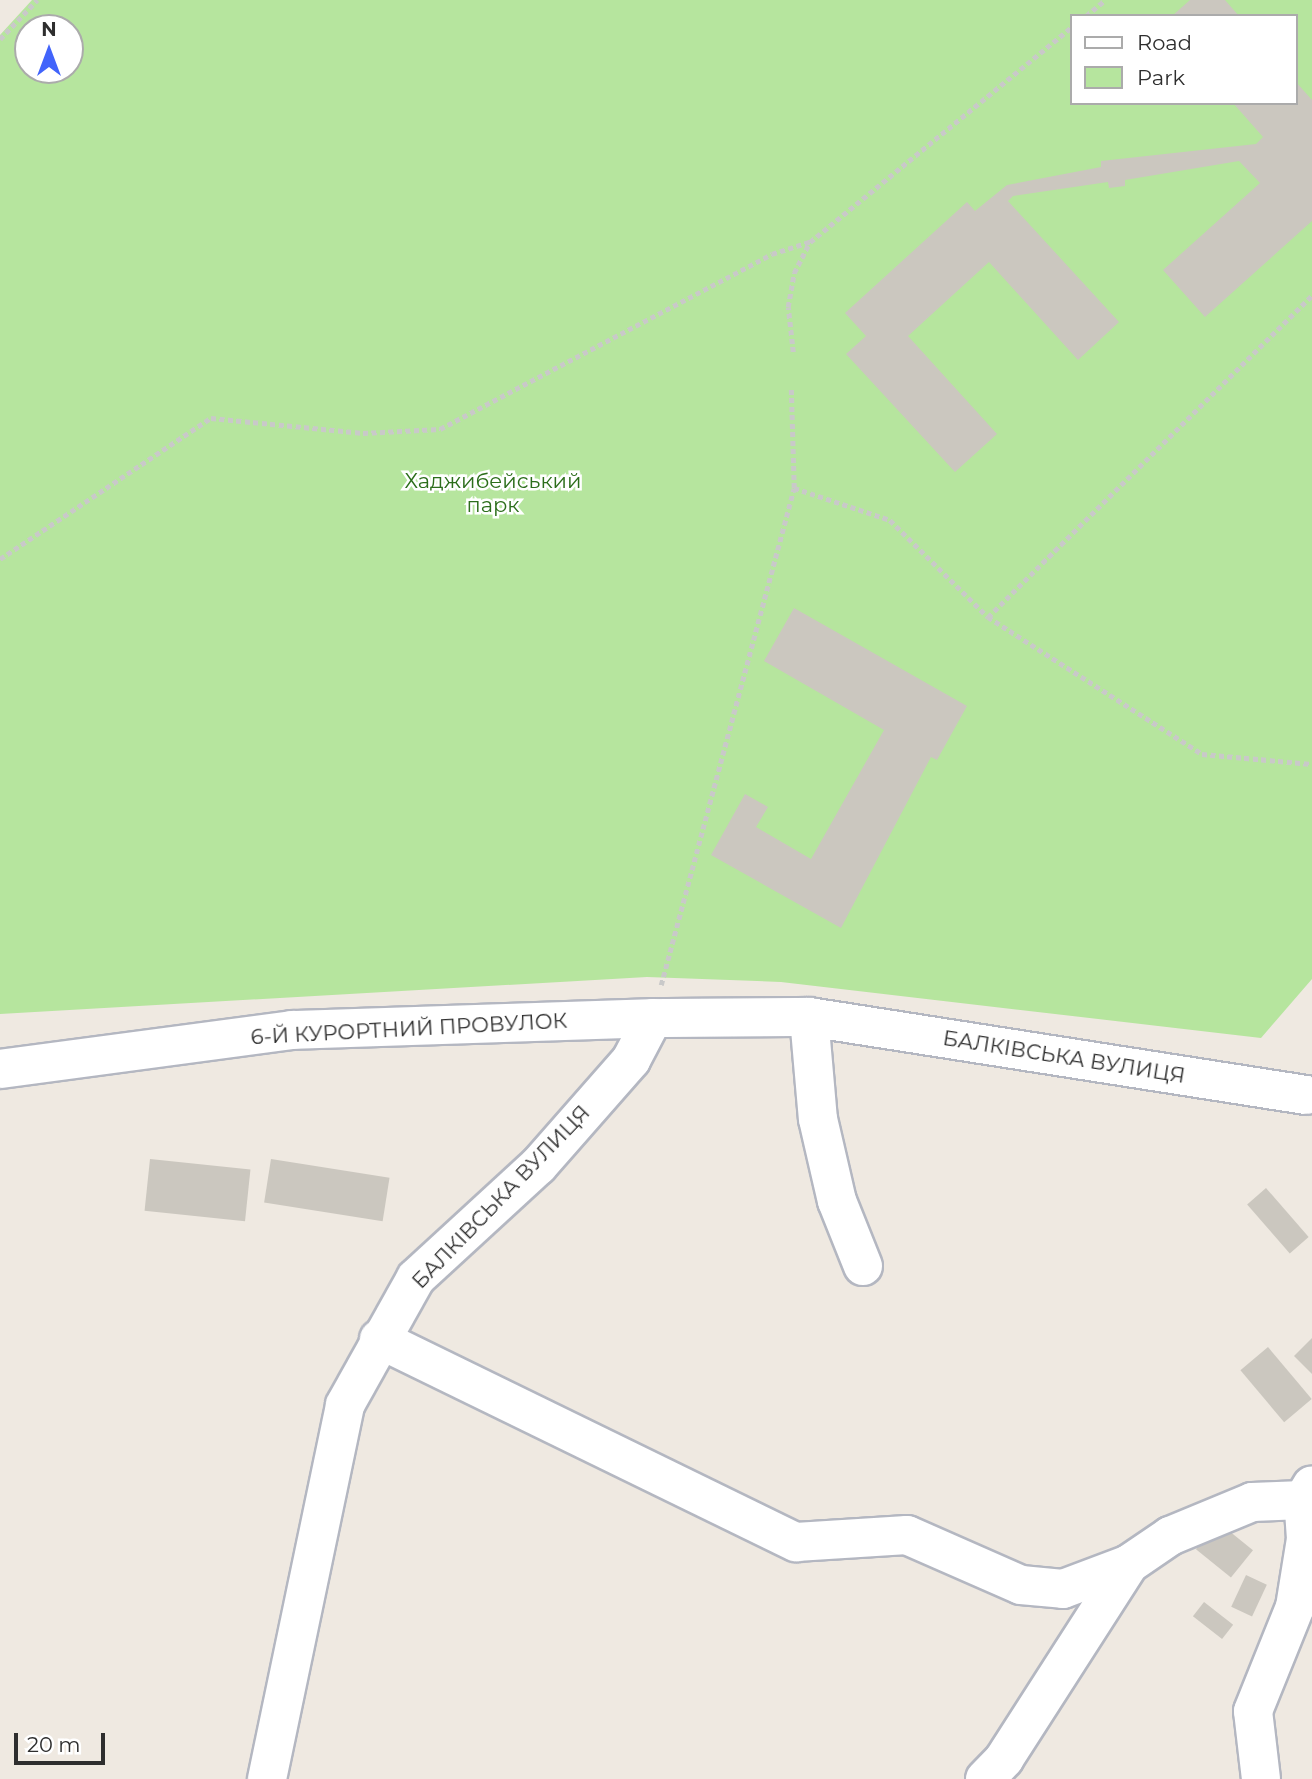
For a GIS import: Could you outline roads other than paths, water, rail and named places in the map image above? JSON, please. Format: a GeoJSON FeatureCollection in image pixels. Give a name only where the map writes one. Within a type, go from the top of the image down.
{"type":"FeatureCollection","features":[{"type":"Feature","properties":{"kind":"street","name":"БАЛКІВСЬКА ВУЛИЦЯ"},"geometry":{"type":"LineString","coordinates":[[267,1779],[345,1405],[379,1339],[416,1278],[538,1166],[631,1060],[653,1018],[809,1017],[1310,1096]]}},
{"type":"Feature","properties":{"kind":"street"},"geometry":{"type":"LineString","coordinates":[[809,1017],[818,1119],[837,1201],[863,1266]]}},
{"type":"Feature","properties":{"kind":"street","name":"6-Й КУРОРТНИЙ ПРОВУЛОК"},"geometry":{"type":"LineString","coordinates":[[0,1069],[292,1030],[653,1018]]}},
{"type":"Feature","properties":{"kind":"street"},"geometry":{"type":"LineString","coordinates":[[379,1339],[796,1542],[907,1535],[1021,1585],[1063,1589],[1129,1564],[1170,1536],[1252,1502],[1307,1493],[1306,1538],[1295,1607],[1253,1711],[1261,1779]]}},
{"type":"Feature","properties":{"kind":"street"},"geometry":{"type":"LineString","coordinates":[[985,1779],[1004,1759],[1129,1564]]}},
{"type":"Feature","properties":{"kind":"park label","name":"Хаджибейський парк"},"geometry":{"type":"Point","coordinates":[493,493]}}]}
